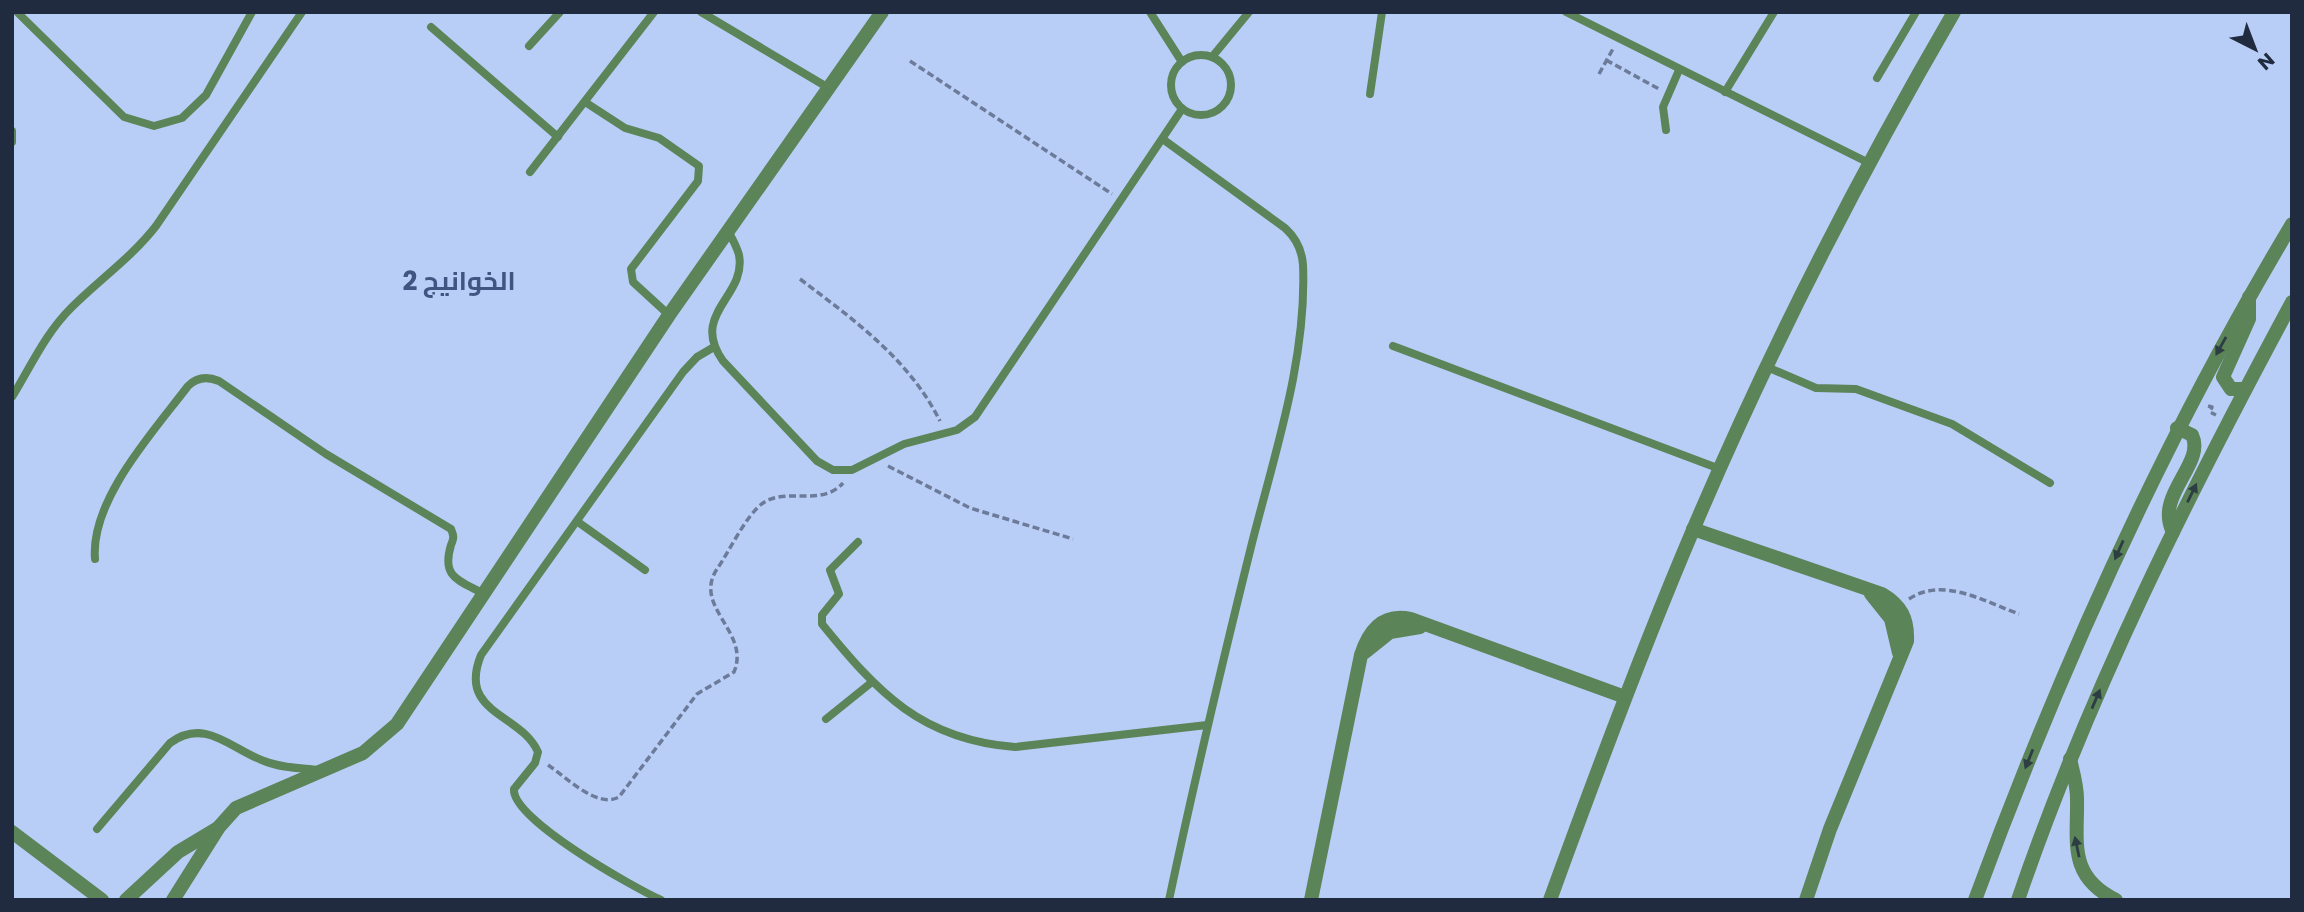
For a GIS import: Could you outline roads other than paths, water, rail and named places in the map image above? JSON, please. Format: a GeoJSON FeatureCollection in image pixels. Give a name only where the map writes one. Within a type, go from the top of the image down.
{"type":"FeatureCollection","features":[{"type":"Feature","properties":{"kind":"street"},"geometry":{"type":"LineString","coordinates":[[126,900],[191,842],[219,827],[247,801],[290,786],[369,749],[397,724],[669,315],[882,12]]}},
{"type":"Feature","properties":{"kind":"street"},"geometry":{"type":"LineString","coordinates":[[1550,900],[1625,697],[1720,469],[1767,368],[1871,164],[1954,12]]}},
{"type":"Feature","properties":{"kind":"street"},"geometry":{"type":"LineString","coordinates":[[1975,900],[2078,643],[2177,428],[2249,296],[2292,224]]}},
{"type":"Feature","properties":{"kind":"street"},"geometry":{"type":"LineString","coordinates":[[2245,389],[2231,389],[2223,377],[2249,318],[2249,296]]}},
{"type":"Feature","properties":{"kind":"street"},"geometry":{"type":"LineString","coordinates":[[2018,900],[2070,759],[2119,645],[2228,421],[2292,302]]}},
{"type":"Feature","properties":{"kind":"street"},"geometry":{"type":"LineString","coordinates":[[2173,532],[2168,519],[2169,505],[2195,446],[2192,435],[2177,428]]}},
{"type":"Feature","properties":{"kind":"street"},"geometry":{"type":"LineString","coordinates":[[1693,529],[1882,594],[1900,608],[1907,629],[1907,641],[1807,893],[1800,900]]}},
{"type":"Feature","properties":{"kind":"street"},"geometry":{"type":"LineString","coordinates":[[1864,589],[1875,597],[1892,619],[1899,659]]}},
{"type":"Feature","properties":{"kind":"street"},"geometry":{"type":"LineString","coordinates":[[1311,900],[1362,656],[1372,630],[1390,618],[1411,619],[1625,697]]}},
{"type":"Feature","properties":{"kind":"street"},"geometry":{"type":"LineString","coordinates":[[2070,759],[2077,794],[2076,850],[2089,878],[2116,900]]}},
{"type":"Feature","properties":{"kind":"street"},"geometry":{"type":"LineString","coordinates":[[173,900],[219,827]]}},
{"type":"Feature","properties":{"kind":"street"},"geometry":{"type":"LineString","coordinates":[[12,832],[102,900]]}},
{"type":"Feature","properties":{"kind":"lane"},"geometry":{"type":"LineString","coordinates":[[17,12],[124,117],[154,126],[182,118],[206,95],[252,12]]}},
{"type":"Feature","properties":{"kind":"lane"},"geometry":{"type":"LineString","coordinates":[[12,397],[55,326],[71,308],[129,258],[156,226],[302,12]]}},
{"type":"Feature","properties":{"kind":"lane"},"geometry":{"type":"LineString","coordinates":[[529,46],[560,12]]}},
{"type":"Feature","properties":{"kind":"lane"},"geometry":{"type":"LineString","coordinates":[[530,172],[654,12]]}},
{"type":"Feature","properties":{"kind":"lane"},"geometry":{"type":"LineString","coordinates":[[701,12],[827,87]]}},
{"type":"Feature","properties":{"kind":"lane"},"geometry":{"type":"LineString","coordinates":[[1150,12],[1182,62]]}},
{"type":"Feature","properties":{"kind":"lane"},"geometry":{"type":"LineString","coordinates":[[1212,57],[1249,12]]}},
{"type":"Feature","properties":{"kind":"lane"},"geometry":{"type":"LineString","coordinates":[[1370,94],[1382,12]]}},
{"type":"Feature","properties":{"kind":"lane"},"geometry":{"type":"LineString","coordinates":[[1566,12],[1871,164]]}},
{"type":"Feature","properties":{"kind":"lane"},"geometry":{"type":"LineString","coordinates":[[1725,92],[1774,12]]}},
{"type":"Feature","properties":{"kind":"lane"},"geometry":{"type":"LineString","coordinates":[[1877,78],[1916,12]]}},
{"type":"Feature","properties":{"kind":"lane"},"geometry":{"type":"LineString","coordinates":[[431,27],[558,137]]}},
{"type":"Feature","properties":{"kind":"lane"},"geometry":{"type":"LineString","coordinates":[[1195,55],[1212,57],[1226,67],[1233,83],[1226,102],[1210,113],[1200,115],[1182,109],[1170,88],[1173,73],[1182,62],[1195,55]]}},
{"type":"Feature","properties":{"kind":"lane"},"geometry":{"type":"LineString","coordinates":[[1667,130],[1663,115],[1667,93],[1679,70]]}},
{"type":"Feature","properties":{"kind":"lane"},"geometry":{"type":"LineString","coordinates":[[585,102],[625,128],[659,138],[699,166],[698,181],[631,269],[633,282],[669,315]]}},
{"type":"Feature","properties":{"kind":"lane"},"geometry":{"type":"LineString","coordinates":[[728,231],[739,254],[740,265],[713,323],[714,347],[817,461],[833,470],[852,470],[911,441],[967,425],[982,408],[1164,140],[1182,109]]}},
{"type":"Feature","properties":{"kind":"lane"},"geometry":{"type":"LineString","coordinates":[[12,131],[12,142]]}},
{"type":"Feature","properties":{"kind":"lane"},"geometry":{"type":"LineString","coordinates":[[1164,140],[1285,228],[1298,244],[1303,264],[1301,318],[1289,398],[1207,725],[1169,900]]}},
{"type":"Feature","properties":{"kind":"lane"},"geometry":{"type":"LineString","coordinates":[[1393,346],[1720,469]]}},
{"type":"Feature","properties":{"kind":"lane"},"geometry":{"type":"LineString","coordinates":[[661,900],[573,849],[517,803],[514,789],[537,758],[535,746],[482,700],[476,673],[481,655],[683,372],[697,357],[714,347]]}},
{"type":"Feature","properties":{"kind":"lane"},"geometry":{"type":"LineString","coordinates":[[1767,368],[1816,388],[1856,389],[1952,424],[2050,483]]}},
{"type":"Feature","properties":{"kind":"lane"},"geometry":{"type":"LineString","coordinates":[[95,559],[100,526],[130,463],[188,386],[207,377],[219,381],[326,454],[451,529],[454,538],[447,560],[448,569],[454,576],[484,594]]}},
{"type":"Feature","properties":{"kind":"lane"},"geometry":{"type":"LineString","coordinates":[[578,522],[645,570]]}},
{"type":"Feature","properties":{"kind":"lane"},"geometry":{"type":"LineString","coordinates":[[858,542],[830,570],[839,594],[821,620],[872,682],[913,717],[937,730],[988,745],[1041,747],[1207,725]]}},
{"type":"Feature","properties":{"kind":"lane"},"geometry":{"type":"LineString","coordinates":[[826,719],[872,682]]}},
{"type":"Feature","properties":{"kind":"lane"},"geometry":{"type":"LineString","coordinates":[[97,829],[170,743],[185,734],[211,734],[267,762],[321,771]]}},
{"type":"Feature","properties":{"kind":"district","name":"الخوانيج 2"},"geometry":{"type":"Point","coordinates":[459,281]}}]}
